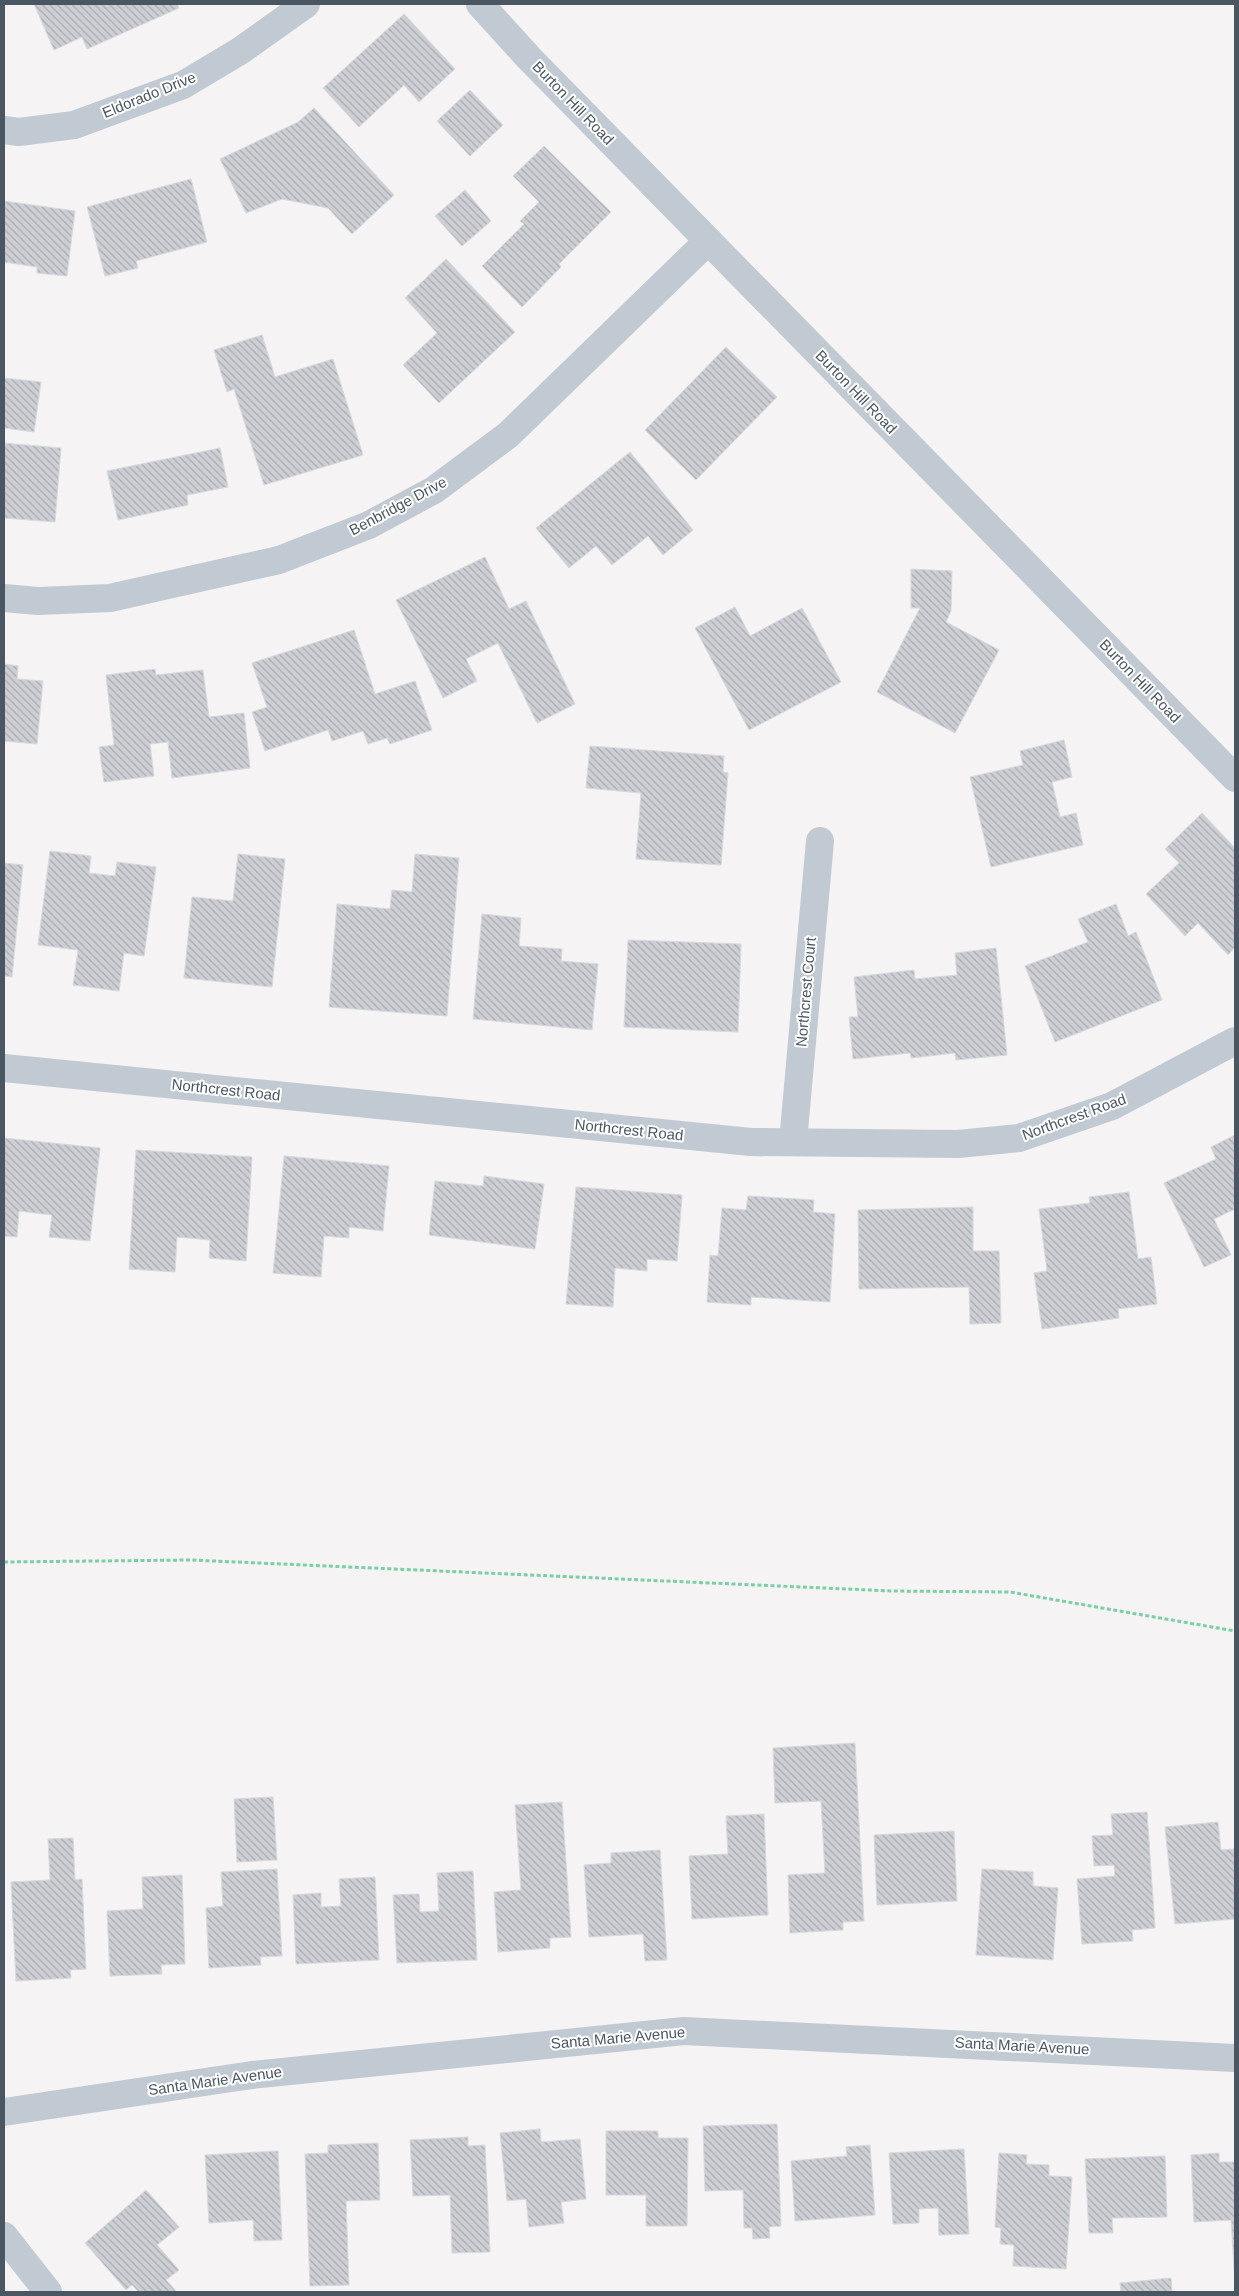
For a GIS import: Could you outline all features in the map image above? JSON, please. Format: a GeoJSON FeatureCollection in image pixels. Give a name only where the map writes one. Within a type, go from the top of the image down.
{"type":"FeatureCollection","features":[{"type":"Feature","properties":{"kind":"street","name":"Eldorado Drive"},"geometry":{"type":"LineString","coordinates":[[4,130],[19,132],[74,125],[183,85],[240,52],[306,4]]}},
{"type":"Feature","properties":{"kind":"street","name":"Burton Hill Road"},"geometry":{"type":"LineString","coordinates":[[480,4],[529,58],[1235,778]]}},
{"type":"Feature","properties":{"kind":"street","name":"Benbridge Drive"},"geometry":{"type":"LineString","coordinates":[[4,598],[38,601],[110,598],[279,560],[369,526],[434,490],[508,435],[708,241]]}},
{"type":"Feature","properties":{"kind":"street","name":"Northcrest Court"},"geometry":{"type":"LineString","coordinates":[[793,1142],[820,841]]}},
{"type":"Feature","properties":{"kind":"street","name":"Northcrest Road"},"geometry":{"type":"LineString","coordinates":[[4,1068],[751,1142],[958,1144],[1019,1138],[1112,1106],[1235,1041]]}},
{"type":"Feature","properties":{"kind":"street","name":"Santa Marie Avenue"},"geometry":{"type":"LineString","coordinates":[[4,2112],[252,2075],[684,2031],[1235,2058]]}},
{"type":"Feature","properties":{"kind":"street"},"geometry":{"type":"LineString","coordinates":[[4,2236],[48,2292]]}},
{"type":"Feature","properties":{"kind":"path"},"geometry":{"type":"LineString","coordinates":[[4,1562],[190,1560],[882,1591],[1010,1592],[1235,1631]]}},
{"type":"Feature","properties":{"kind":"building"},"geometry":{"type":"Polygon","coordinates":[[[34,4],[177,4],[179,8],[87,49],[82,37],[54,50],[34,4]]]}},
{"type":"Feature","properties":{"kind":"building"},"geometry":{"type":"Polygon","coordinates":[[[404,14],[455,69],[419,102],[404,85],[359,127],[323,88],[404,14]]]}},
{"type":"Feature","properties":{"kind":"building"},"geometry":{"type":"Polygon","coordinates":[[[470,90],[503,125],[470,156],[437,121],[470,90]]]}},
{"type":"Feature","properties":{"kind":"building"},"geometry":{"type":"Polygon","coordinates":[[[314,108],[394,195],[352,234],[328,208],[282,199],[246,213],[220,159],[298,122],[314,108]]]}},
{"type":"Feature","properties":{"kind":"building"},"geometry":{"type":"Polygon","coordinates":[[[544,146],[611,212],[559,264],[561,267],[522,307],[482,266],[524,224],[520,221],[539,202],[513,176],[544,146]]]}},
{"type":"Feature","properties":{"kind":"building"},"geometry":{"type":"Polygon","coordinates":[[[191,179],[207,242],[136,261],[138,268],[105,276],[87,207],[191,179]]]}},
{"type":"Feature","properties":{"kind":"building"},"geometry":{"type":"Polygon","coordinates":[[[465,190],[491,221],[462,246],[435,216],[465,190]]]}},
{"type":"Feature","properties":{"kind":"building"},"geometry":{"type":"Polygon","coordinates":[[[4,201],[75,211],[67,276],[37,273],[37,267],[4,262],[4,201]]]}},
{"type":"Feature","properties":{"kind":"building"},"geometry":{"type":"Polygon","coordinates":[[[446,259],[515,332],[439,403],[403,365],[437,333],[405,298],[446,259]]]}},
{"type":"Feature","properties":{"kind":"building"},"geometry":{"type":"Polygon","coordinates":[[[262,335],[275,377],[333,359],[363,455],[264,485],[234,389],[227,392],[214,350],[262,335]]]}},
{"type":"Feature","properties":{"kind":"building"},"geometry":{"type":"Polygon","coordinates":[[[726,347],[777,397],[696,480],[645,430],[726,347]]]}},
{"type":"Feature","properties":{"kind":"building"},"geometry":{"type":"Polygon","coordinates":[[[4,378],[41,382],[34,432],[4,428],[4,378]]]}},
{"type":"Feature","properties":{"kind":"building"},"geometry":{"type":"Polygon","coordinates":[[[4,443],[61,448],[55,522],[4,518],[4,443]]]}},
{"type":"Feature","properties":{"kind":"building"},"geometry":{"type":"Polygon","coordinates":[[[220,448],[228,487],[187,495],[188,505],[118,520],[107,471],[220,448]]]}},
{"type":"Feature","properties":{"kind":"building"},"geometry":{"type":"Polygon","coordinates":[[[630,452],[693,530],[663,555],[648,536],[612,565],[596,546],[569,568],[536,528],[630,452]]]}},
{"type":"Feature","properties":{"kind":"building"},"geometry":{"type":"Polygon","coordinates":[[[485,557],[509,609],[526,601],[575,704],[537,723],[498,643],[466,659],[477,681],[443,698],[396,600],[485,557]]]}},
{"type":"Feature","properties":{"kind":"building"},"geometry":{"type":"Polygon","coordinates":[[[911,569],[952,571],[951,611],[946,622],[999,650],[955,733],[877,692],[920,608],[911,608],[911,569]]]}},
{"type":"Feature","properties":{"kind":"building"},"geometry":{"type":"Polygon","coordinates":[[[735,607],[750,636],[802,608],[841,682],[749,730],[695,628],[735,607]]]}},
{"type":"Feature","properties":{"kind":"building"},"geometry":{"type":"Polygon","coordinates":[[[354,630],[375,694],[415,681],[432,730],[390,744],[387,738],[368,744],[363,731],[332,741],[328,730],[265,751],[252,712],[267,707],[252,663],[354,630]]]}},
{"type":"Feature","properties":{"kind":"building"},"geometry":{"type":"Polygon","coordinates":[[[4,664],[18,666],[17,679],[43,681],[37,744],[4,741],[4,664]]]}},
{"type":"Feature","properties":{"kind":"building"},"geometry":{"type":"Polygon","coordinates":[[[155,669],[156,675],[203,670],[209,717],[244,713],[250,768],[172,778],[168,742],[150,744],[154,776],[104,782],[99,747],[114,745],[106,675],[155,669]]]}},
{"type":"Feature","properties":{"kind":"building"},"geometry":{"type":"Polygon","coordinates":[[[1064,740],[1072,777],[1052,782],[1060,817],[1076,813],[1083,845],[991,867],[970,777],[1023,765],[1020,751],[1064,740]]]}},
{"type":"Feature","properties":{"kind":"building"},"geometry":{"type":"Polygon","coordinates":[[[590,746],[724,756],[723,772],[728,773],[721,865],[636,859],[641,793],[586,788],[590,746]]]}},
{"type":"Feature","properties":{"kind":"building"},"geometry":{"type":"Polygon","coordinates":[[[1202,813],[1235,848],[1235,947],[1228,955],[1198,923],[1185,936],[1146,894],[1179,863],[1165,849],[1202,813]]]}},
{"type":"Feature","properties":{"kind":"building"},"geometry":{"type":"Polygon","coordinates":[[[50,851],[91,856],[89,873],[115,876],[117,862],[156,867],[144,956],[124,953],[119,991],[73,985],[78,950],[38,945],[50,851]]]}},
{"type":"Feature","properties":{"kind":"building"},"geometry":{"type":"Polygon","coordinates":[[[238,854],[285,859],[272,987],[184,978],[192,897],[233,901],[238,854]]]}},
{"type":"Feature","properties":{"kind":"building"},"geometry":{"type":"Polygon","coordinates":[[[415,854],[459,858],[447,1016],[329,1007],[337,904],[390,909],[392,890],[412,892],[415,854]]]}},
{"type":"Feature","properties":{"kind":"building"},"geometry":{"type":"Polygon","coordinates":[[[4,863],[23,865],[12,977],[4,976],[4,863]]]}},
{"type":"Feature","properties":{"kind":"building"},"geometry":{"type":"Polygon","coordinates":[[[1116,904],[1128,936],[1136,932],[1162,1000],[1055,1042],[1025,966],[1088,942],[1078,919],[1116,904]]]}},
{"type":"Feature","properties":{"kind":"building"},"geometry":{"type":"Polygon","coordinates":[[[482,914],[521,918],[519,946],[562,949],[561,961],[598,964],[592,1030],[473,1019],[482,914]]]}},
{"type":"Feature","properties":{"kind":"building"},"geometry":{"type":"Polygon","coordinates":[[[628,940],[741,944],[738,1032],[624,1027],[628,940]]]}},
{"type":"Feature","properties":{"kind":"building"},"geometry":{"type":"Polygon","coordinates":[[[996,948],[1007,1055],[956,1060],[955,1053],[911,1058],[910,1053],[853,1059],[849,1017],[858,1017],[854,977],[914,970],[915,979],[957,975],[955,953],[996,948]]]}},
{"type":"Feature","properties":{"kind":"building"},"geometry":{"type":"Polygon","coordinates":[[[1235,1135],[1235,1209],[1214,1219],[1231,1255],[1204,1267],[1164,1183],[1216,1159],[1211,1147],[1235,1135]]]}},
{"type":"Feature","properties":{"kind":"building"},"geometry":{"type":"Polygon","coordinates":[[[4,1138],[100,1148],[90,1241],[49,1237],[52,1215],[19,1211],[17,1237],[4,1236],[4,1138]]]}},
{"type":"Feature","properties":{"kind":"building"},"geometry":{"type":"Polygon","coordinates":[[[136,1150],[252,1157],[246,1261],[209,1258],[210,1240],[177,1237],[175,1272],[129,1269],[136,1150]]]}},
{"type":"Feature","properties":{"kind":"building"},"geometry":{"type":"Polygon","coordinates":[[[284,1156],[389,1166],[383,1231],[349,1227],[349,1238],[324,1236],[321,1277],[273,1273],[284,1156]]]}},
{"type":"Feature","properties":{"kind":"building"},"geometry":{"type":"Polygon","coordinates":[[[484,1176],[544,1184],[535,1249],[429,1235],[435,1181],[483,1186],[484,1176]]]}},
{"type":"Feature","properties":{"kind":"building"},"geometry":{"type":"Polygon","coordinates":[[[576,1187],[682,1195],[677,1261],[647,1259],[647,1271],[615,1268],[613,1307],[566,1304],[576,1187]]]}},
{"type":"Feature","properties":{"kind":"building"},"geometry":{"type":"Polygon","coordinates":[[[1129,1192],[1138,1259],[1151,1257],[1157,1304],[1118,1309],[1119,1318],[1042,1329],[1034,1273],[1047,1271],[1039,1209],[1090,1203],[1089,1197],[1129,1192]]]}},
{"type":"Feature","properties":{"kind":"building"},"geometry":{"type":"Polygon","coordinates":[[[748,1196],[814,1200],[813,1212],[835,1214],[830,1302],[751,1297],[751,1305],[707,1302],[710,1255],[718,1256],[722,1208],[746,1210],[748,1196]]]}},
{"type":"Feature","properties":{"kind":"building"},"geometry":{"type":"Polygon","coordinates":[[[973,1207],[973,1251],[999,1251],[1001,1323],[970,1324],[969,1287],[859,1289],[858,1210],[973,1207]]]}},
{"type":"Feature","properties":{"kind":"building"},"geometry":{"type":"Polygon","coordinates":[[[855,1743],[864,1921],[843,1922],[843,1930],[790,1933],[788,1875],[825,1873],[821,1801],[775,1803],[773,1748],[855,1743]]]}},
{"type":"Feature","properties":{"kind":"building"},"geometry":{"type":"Polygon","coordinates":[[[273,1797],[277,1860],[237,1862],[234,1799],[273,1797]]]}},
{"type":"Feature","properties":{"kind":"building"},"geometry":{"type":"Polygon","coordinates":[[[562,1802],[571,1937],[550,1938],[550,1948],[498,1952],[494,1892],[521,1890],[515,1805],[562,1802]]]}},
{"type":"Feature","properties":{"kind":"building"},"geometry":{"type":"Polygon","coordinates":[[[1147,1812],[1155,1928],[1132,1930],[1133,1941],[1082,1944],[1077,1879],[1115,1876],[1114,1865],[1094,1866],[1092,1836],[1113,1835],[1111,1814],[1147,1812]]]}},
{"type":"Feature","properties":{"kind":"building"},"geometry":{"type":"Polygon","coordinates":[[[764,1814],[768,1915],[692,1919],[689,1856],[728,1854],[726,1816],[764,1814]]]}},
{"type":"Feature","properties":{"kind":"building"},"geometry":{"type":"Polygon","coordinates":[[[1218,1822],[1221,1850],[1235,1849],[1235,1919],[1175,1924],[1165,1827],[1218,1822]]]}},
{"type":"Feature","properties":{"kind":"building"},"geometry":{"type":"Polygon","coordinates":[[[954,1831],[957,1901],[877,1905],[874,1835],[954,1831]]]}},
{"type":"Feature","properties":{"kind":"building"},"geometry":{"type":"Polygon","coordinates":[[[73,1838],[75,1880],[82,1879],[86,1969],[70,1970],[71,1978],[16,1981],[11,1882],[50,1880],[48,1839],[73,1838]]]}},
{"type":"Feature","properties":{"kind":"building"},"geometry":{"type":"Polygon","coordinates":[[[660,1850],[667,1960],[645,1961],[643,1934],[589,1937],[584,1865],[611,1863],[611,1853],[660,1850]]]}},
{"type":"Feature","properties":{"kind":"building"},"geometry":{"type":"Polygon","coordinates":[[[277,1869],[282,1956],[260,1957],[261,1965],[209,1968],[206,1908],[223,1906],[221,1872],[277,1869]]]}},
{"type":"Feature","properties":{"kind":"building"},"geometry":{"type":"Polygon","coordinates":[[[982,1869],[1033,1872],[1033,1886],[1058,1888],[1053,1960],[976,1955],[982,1869]]]}},
{"type":"Feature","properties":{"kind":"building"},"geometry":{"type":"Polygon","coordinates":[[[473,1871],[477,1960],[397,1963],[393,1895],[419,1894],[420,1912],[439,1911],[437,1873],[473,1871]]]}},
{"type":"Feature","properties":{"kind":"building"},"geometry":{"type":"Polygon","coordinates":[[[182,1875],[185,1964],[161,1965],[162,1974],[110,1976],[107,1911],[143,1909],[142,1877],[182,1875]]]}},
{"type":"Feature","properties":{"kind":"building"},"geometry":{"type":"Polygon","coordinates":[[[375,1877],[379,1960],[296,1964],[293,1895],[321,1893],[321,1907],[341,1906],[339,1879],[375,1877]]]}},
{"type":"Feature","properties":{"kind":"building"},"geometry":{"type":"Polygon","coordinates":[[[777,2124],[781,2226],[769,2227],[770,2238],[753,2239],[752,2228],[744,2228],[743,2190],[705,2191],[703,2126],[777,2124]]]}},
{"type":"Feature","properties":{"kind":"building"},"geometry":{"type":"Polygon","coordinates":[[[540,2129],[541,2141],[543,2142],[580,2139],[586,2199],[561,2202],[564,2223],[529,2227],[526,2199],[507,2201],[500,2133],[540,2129]]]}},
{"type":"Feature","properties":{"kind":"building"},"geometry":{"type":"Polygon","coordinates":[[[606,2131],[658,2131],[658,2138],[688,2138],[687,2226],[646,2226],[646,2195],[606,2195],[606,2131]]]}},
{"type":"Feature","properties":{"kind":"building"},"geometry":{"type":"Polygon","coordinates":[[[468,2137],[468,2146],[485,2145],[490,2252],[452,2253],[450,2195],[413,2196],[410,2140],[468,2137]]]}},
{"type":"Feature","properties":{"kind":"building"},"geometry":{"type":"Polygon","coordinates":[[[378,2143],[380,2200],[346,2201],[349,2285],[310,2286],[305,2154],[328,2153],[328,2145],[378,2143]]]}},
{"type":"Feature","properties":{"kind":"building"},"geometry":{"type":"Polygon","coordinates":[[[870,2145],[875,2215],[795,2221],[791,2161],[847,2156],[846,2147],[870,2145]]]}},
{"type":"Feature","properties":{"kind":"building"},"geometry":{"type":"Polygon","coordinates":[[[964,2149],[969,2234],[939,2235],[938,2208],[919,2209],[919,2223],[893,2224],[889,2153],[964,2149]]]}},
{"type":"Feature","properties":{"kind":"building"},"geometry":{"type":"Polygon","coordinates":[[[278,2151],[282,2240],[254,2241],[253,2220],[209,2223],[205,2155],[278,2151]]]}},
{"type":"Feature","properties":{"kind":"building"},"geometry":{"type":"Polygon","coordinates":[[[999,2153],[1027,2155],[1026,2164],[1049,2165],[1049,2176],[1072,2177],[1066,2269],[1013,2266],[1014,2245],[1000,2244],[1001,2228],[995,2227],[999,2153]]]}},
{"type":"Feature","properties":{"kind":"building"},"geometry":{"type":"Polygon","coordinates":[[[1219,2153],[1219,2162],[1235,2162],[1235,2283],[1231,2220],[1194,2222],[1191,2155],[1219,2153]]]}},
{"type":"Feature","properties":{"kind":"building"},"geometry":{"type":"Polygon","coordinates":[[[1165,2156],[1167,2217],[1112,2218],[1113,2233],[1089,2233],[1085,2159],[1165,2156]]]}},
{"type":"Feature","properties":{"kind":"building"},"geometry":{"type":"Polygon","coordinates":[[[146,2190],[179,2227],[157,2245],[179,2270],[166,2280],[177,2292],[139,2292],[132,2285],[126,2290],[85,2243],[146,2190]]]}},
{"type":"Feature","properties":{"kind":"building"},"geometry":{"type":"Polygon","coordinates":[[[1171,2278],[1172,2292],[1121,2292],[1120,2283],[1171,2278]]]}}]}
